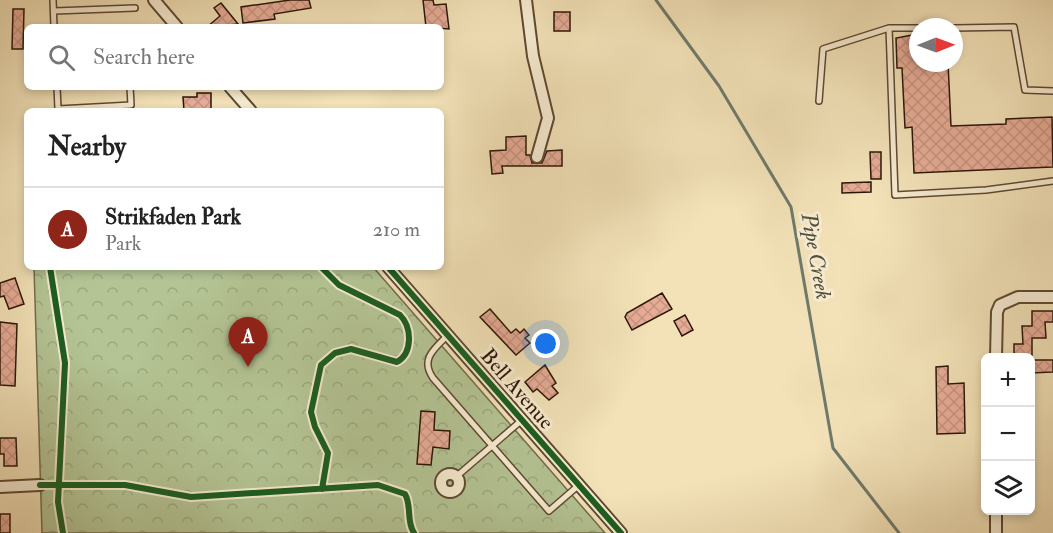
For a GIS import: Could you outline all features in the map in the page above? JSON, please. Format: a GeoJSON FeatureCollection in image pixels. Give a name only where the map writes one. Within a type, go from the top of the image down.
{"type":"FeatureCollection","features":[{"type":"Feature","properties":{"kind":"street"},"geometry":{"type":"LineString","coordinates":[[154,0],[174,24]]}},
{"type":"Feature","properties":{"kind":"street"},"geometry":{"type":"LineString","coordinates":[[526,0],[533,56],[548,118],[537,156]]}},
{"type":"Feature","properties":{"kind":"street"},"geometry":{"type":"LineString","coordinates":[[233,90],[248,108]]}},
{"type":"Feature","properties":{"kind":"street","name":"Bell Avenue"},"geometry":{"type":"LineString","coordinates":[[391,270],[621,533]]}},
{"type":"Feature","properties":{"kind":"street"},"geometry":{"type":"LineString","coordinates":[[996,353],[997,312],[1003,302],[1018,297],[1053,297]]}},
{"type":"Feature","properties":{"kind":"street"},"geometry":{"type":"LineString","coordinates":[[0,487],[40,486]]}},
{"type":"Feature","properties":{"kind":"street"},"geometry":{"type":"LineString","coordinates":[[996,515],[996,533]]}},
{"type":"Feature","properties":{"kind":"lane"},"geometry":{"type":"LineString","coordinates":[[53,0],[54,24]]}},
{"type":"Feature","properties":{"kind":"lane"},"geometry":{"type":"LineString","coordinates":[[54,11],[135,8]]}},
{"type":"Feature","properties":{"kind":"lane"},"geometry":{"type":"LineString","coordinates":[[963,28],[1014,27],[1025,90],[1053,91]]}},
{"type":"Feature","properties":{"kind":"lane"},"geometry":{"type":"LineString","coordinates":[[819,101],[823,49],[889,28],[909,28]]}},
{"type":"Feature","properties":{"kind":"lane"},"geometry":{"type":"LineString","coordinates":[[889,28],[895,195],[986,190],[1053,182]]}},
{"type":"Feature","properties":{"kind":"lane"},"geometry":{"type":"LineString","coordinates":[[57,90],[58,108]]}},
{"type":"Feature","properties":{"kind":"lane"},"geometry":{"type":"LineString","coordinates":[[76,108],[131,105],[130,90]]}},
{"type":"Feature","properties":{"kind":"lane"},"geometry":{"type":"LineString","coordinates":[[448,335],[428,356],[427,371],[492,446],[549,511],[579,485]]}},
{"type":"Feature","properties":{"kind":"lane"},"geometry":{"type":"LineString","coordinates":[[457,476],[522,420]]}},
{"type":"Feature","properties":{"kind":"green space"},"geometry":{"type":"Polygon","coordinates":[[[34,270],[376,270],[605,533],[42,533],[34,270]]]}},
{"type":"Feature","properties":{"kind":"building"},"geometry":{"type":"Polygon","coordinates":[[[290,0],[309,0],[311,8],[274,14],[275,19],[243,23],[241,7],[290,0]]]}},
{"type":"Feature","properties":{"kind":"building"},"geometry":{"type":"Polygon","coordinates":[[[423,0],[433,0],[434,5],[446,4],[449,29],[444,29],[444,24],[426,24],[423,0]]]}},
{"type":"Feature","properties":{"kind":"building"},"geometry":{"type":"Polygon","coordinates":[[[221,3],[238,24],[211,24],[220,16],[214,8],[221,3]]]}},
{"type":"Feature","properties":{"kind":"building"},"geometry":{"type":"Polygon","coordinates":[[[13,9],[24,9],[23,49],[12,49],[13,9]]]}},
{"type":"Feature","properties":{"kind":"building"},"geometry":{"type":"Polygon","coordinates":[[[554,12],[570,12],[570,31],[554,31],[554,12]]]}},
{"type":"Feature","properties":{"kind":"building"},"geometry":{"type":"Polygon","coordinates":[[[909,36],[909,72],[948,72],[951,126],[1006,124],[1006,119],[1052,117],[1053,167],[914,173],[912,127],[905,128],[902,68],[897,68],[896,38],[909,36]]]}},
{"type":"Feature","properties":{"kind":"building"},"geometry":{"type":"Polygon","coordinates":[[[197,93],[211,93],[211,108],[184,108],[183,97],[197,97],[197,93]]]}},
{"type":"Feature","properties":{"kind":"building"},"geometry":{"type":"Polygon","coordinates":[[[526,136],[526,155],[530,155],[532,163],[542,163],[547,151],[562,150],[562,166],[502,166],[503,173],[492,174],[490,151],[506,150],[506,137],[526,136]]]}},
{"type":"Feature","properties":{"kind":"building"},"geometry":{"type":"Polygon","coordinates":[[[870,152],[881,152],[881,179],[871,179],[870,152]]]}},
{"type":"Feature","properties":{"kind":"building"},"geometry":{"type":"Polygon","coordinates":[[[871,182],[871,192],[842,193],[842,183],[871,182]]]}},
{"type":"Feature","properties":{"kind":"building"},"geometry":{"type":"Polygon","coordinates":[[[15,278],[24,304],[9,309],[4,296],[0,297],[0,283],[15,278]]]}},
{"type":"Feature","properties":{"kind":"building"},"geometry":{"type":"Polygon","coordinates":[[[662,293],[672,309],[632,330],[625,317],[627,313],[662,293]]]}},
{"type":"Feature","properties":{"kind":"building"},"geometry":{"type":"Polygon","coordinates":[[[490,309],[511,333],[516,329],[520,333],[524,329],[529,335],[525,338],[530,343],[516,355],[480,317],[490,309]]]}},
{"type":"Feature","properties":{"kind":"building"},"geometry":{"type":"Polygon","coordinates":[[[1032,311],[1053,311],[1053,322],[1045,322],[1046,338],[1032,338],[1032,353],[1014,353],[1014,344],[1023,344],[1022,326],[1032,326],[1032,311]]]}},
{"type":"Feature","properties":{"kind":"building"},"geometry":{"type":"Polygon","coordinates":[[[685,315],[693,330],[682,336],[674,321],[685,315]]]}},
{"type":"Feature","properties":{"kind":"building"},"geometry":{"type":"Polygon","coordinates":[[[0,322],[17,324],[15,386],[0,385],[0,322]]]}},
{"type":"Feature","properties":{"kind":"building"},"geometry":{"type":"Polygon","coordinates":[[[1035,360],[1053,360],[1053,372],[1035,373],[1035,360]]]}},
{"type":"Feature","properties":{"kind":"building"},"geometry":{"type":"Polygon","coordinates":[[[545,365],[556,383],[552,386],[558,393],[549,400],[537,389],[533,392],[525,382],[545,365]]]}},
{"type":"Feature","properties":{"kind":"building"},"geometry":{"type":"Polygon","coordinates":[[[948,366],[948,384],[964,383],[965,433],[937,434],[936,367],[948,366]]]}},
{"type":"Feature","properties":{"kind":"building"},"geometry":{"type":"Polygon","coordinates":[[[421,411],[435,412],[434,430],[450,431],[449,449],[433,447],[431,465],[417,464],[421,411]]]}},
{"type":"Feature","properties":{"kind":"building"},"geometry":{"type":"Polygon","coordinates":[[[0,438],[16,438],[17,466],[4,466],[4,454],[0,454],[0,438]]]}},
{"type":"Feature","properties":{"kind":"building"},"geometry":{"type":"Polygon","coordinates":[[[0,514],[10,514],[10,533],[0,533],[0,514]]]}},
{"type":"Feature","properties":{"kind":"waterway","name":"Pipe Creek"},"geometry":{"type":"LineString","coordinates":[[656,0],[719,86],[791,207],[833,448],[899,533]]}},
{"type":"Feature","properties":{"kind":"cycle path"},"geometry":{"type":"LineString","coordinates":[[50,270],[65,363],[58,502],[63,533]]}},
{"type":"Feature","properties":{"kind":"cycle path"},"geometry":{"type":"LineString","coordinates":[[322,489],[328,453],[315,427],[311,412],[321,365],[335,353],[351,349],[397,362],[406,353],[409,340],[407,326],[400,315],[339,285],[324,270]]}},
{"type":"Feature","properties":{"kind":"cycle path"},"geometry":{"type":"LineString","coordinates":[[391,270],[621,533]]}},
{"type":"Feature","properties":{"kind":"cycle path"},"geometry":{"type":"LineString","coordinates":[[40,485],[125,485],[191,497],[378,485],[405,494],[410,524],[414,533]]}},
{"type":"Feature","properties":{"kind":"place","name":"Strikfaden Park"},"geometry":{"type":"Point","coordinates":[248,367]}}]}
